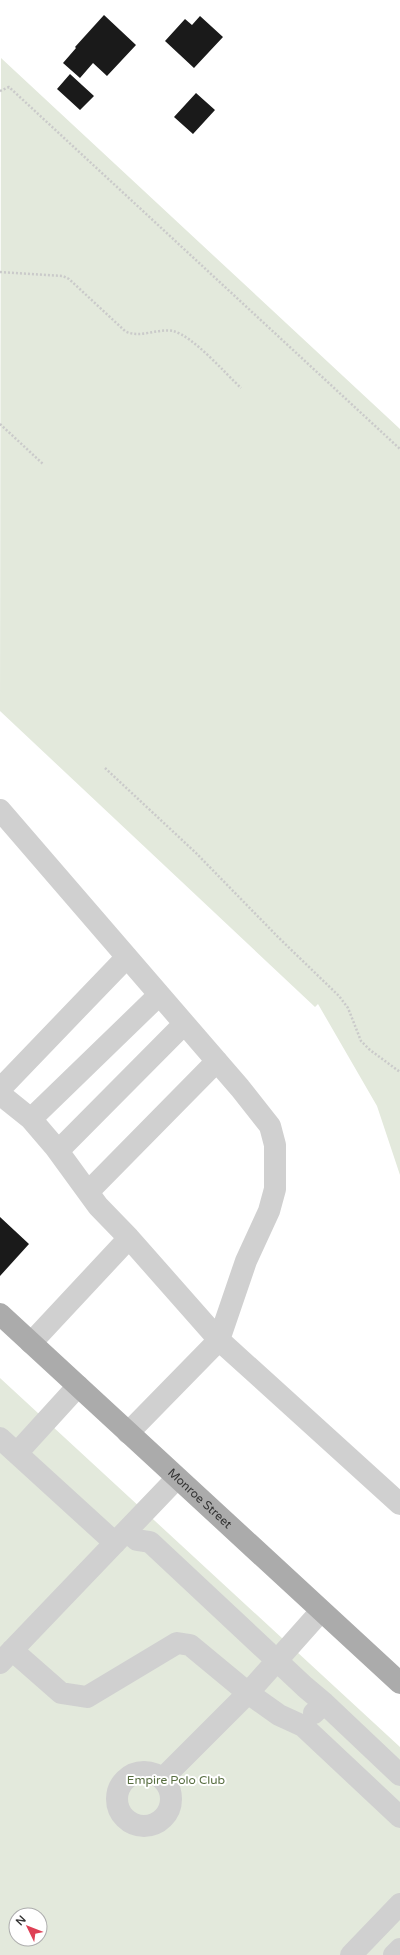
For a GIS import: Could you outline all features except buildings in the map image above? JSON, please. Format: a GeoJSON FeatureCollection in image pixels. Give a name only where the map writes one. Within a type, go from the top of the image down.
{"type":"FeatureCollection","features":[{"type":"Feature","properties":{"kind":"main road","name":"Monroe Street"},"geometry":{"type":"LineString","coordinates":[[0,1314],[400,1683]]}},
{"type":"Feature","properties":{"kind":"lane"},"geometry":{"type":"LineString","coordinates":[[0,810],[270,1126],[275,1145],[275,1189],[269,1211],[246,1261],[219,1340],[128,1433]]}},
{"type":"Feature","properties":{"kind":"lane"},"geometry":{"type":"LineString","coordinates":[[0,1089],[127,957]]}},
{"type":"Feature","properties":{"kind":"lane"},"geometry":{"type":"LineString","coordinates":[[31,1119],[159,995]]}},
{"type":"Feature","properties":{"kind":"lane"},"geometry":{"type":"LineString","coordinates":[[58,1151],[184,1024]]}},
{"type":"Feature","properties":{"kind":"lane"},"geometry":{"type":"LineString","coordinates":[[88,1192],[216,1061]]}},
{"type":"Feature","properties":{"kind":"lane"},"geometry":{"type":"LineString","coordinates":[[0,1094],[31,1119],[58,1151],[98,1206],[129,1238],[219,1340],[400,1504]]}},
{"type":"Feature","properties":{"kind":"lane"},"geometry":{"type":"LineString","coordinates":[[31,1343],[129,1238]]}},
{"type":"Feature","properties":{"kind":"lane"},"geometry":{"type":"LineString","coordinates":[[17,1453],[78,1386]]}},
{"type":"Feature","properties":{"kind":"lane"},"geometry":{"type":"LineString","coordinates":[[0,1438],[121,1537],[150,1542],[400,1775]]}},
{"type":"Feature","properties":{"kind":"lane"},"geometry":{"type":"LineString","coordinates":[[177,1478],[6,1657],[61,1693],[87,1697],[177,1643],[190,1645],[248,1693],[280,1715],[302,1726],[400,1817]]}},
{"type":"Feature","properties":{"kind":"lane"},"geometry":{"type":"LineString","coordinates":[[163,1778],[248,1693],[321,1611]]}},
{"type":"Feature","properties":{"kind":"lane"},"geometry":{"type":"LineString","coordinates":[[302,1726],[324,1703]]}},
{"type":"Feature","properties":{"kind":"lane"},"geometry":{"type":"LineString","coordinates":[[351,1955],[400,1904]]}},
{"type":"Feature","properties":{"kind":"lane"},"geometry":{"type":"LineString","coordinates":[[394,1955],[400,1949]]}},
{"type":"Feature","properties":{"kind":"path"},"geometry":{"type":"LineString","coordinates":[[0,91],[9,87],[400,449]]}},
{"type":"Feature","properties":{"kind":"path"},"geometry":{"type":"LineString","coordinates":[[0,272],[63,276],[70,278],[125,331],[132,335],[159,331],[173,331],[183,335],[194,343],[241,388]]}},
{"type":"Feature","properties":{"kind":"path"},"geometry":{"type":"LineString","coordinates":[[0,424],[43,464]]}},
{"type":"Feature","properties":{"kind":"path"},"geometry":{"type":"LineString","coordinates":[[104,768],[196,853],[279,938],[339,996],[348,1008],[361,1041],[370,1050],[400,1072]]}},
{"type":"Feature","properties":{"kind":"green space"},"geometry":{"type":"Polygon","coordinates":[[[1,58],[400,429],[400,1175],[377,1106],[318,1004],[315,1007],[0,711],[1,58]]]}},
{"type":"Feature","properties":{"kind":"green space","name":"Empire Polo Club"},"geometry":{"type":"Polygon","coordinates":[[[0,1378],[400,1747],[400,1955],[0,1955],[0,1378]]]}}]}
